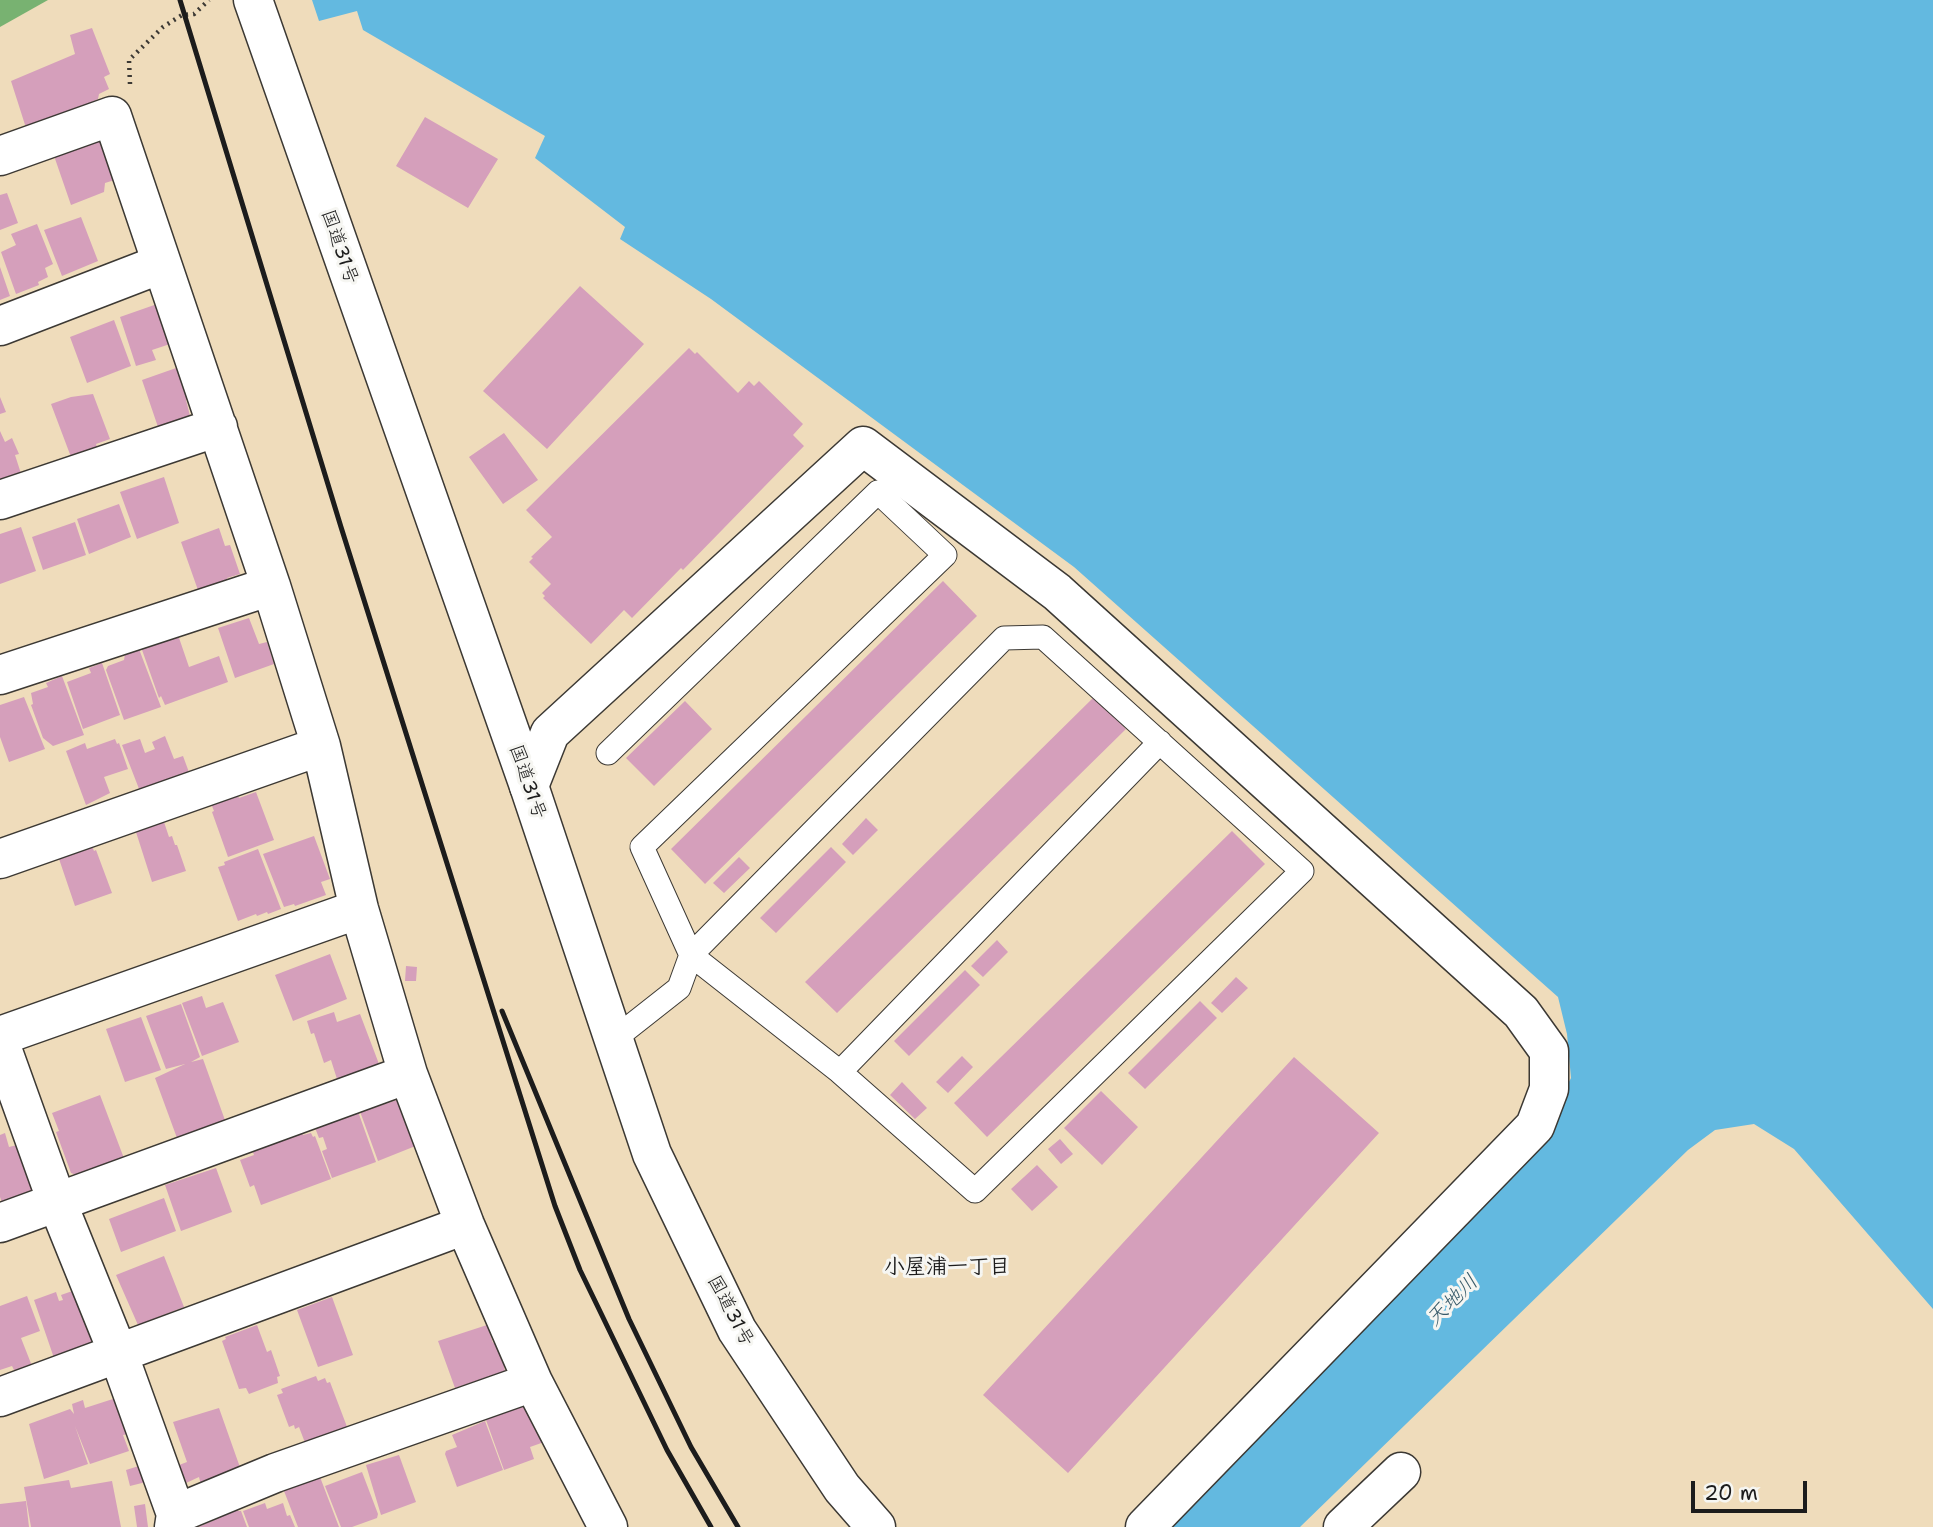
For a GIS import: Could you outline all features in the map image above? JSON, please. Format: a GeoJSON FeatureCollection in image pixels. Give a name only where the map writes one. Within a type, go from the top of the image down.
{"type":"FeatureCollection","features":[{"type":"Feature","properties":{"kind":"main road","name":"国道31号"},"geometry":{"type":"LineString","coordinates":[[253,0],[529,786],[652,1154],[737,1330],[842,1488],[876,1527]]}},
{"type":"Feature","properties":{"kind":"main road"},"geometry":{"type":"LineString","coordinates":[[0,156],[112,116],[271,586],[321,746],[359,909],[408,1074],[465,1225],[533,1382],[601,1525]]}},
{"type":"Feature","properties":{"kind":"main road"},"geometry":{"type":"LineString","coordinates":[[0,327],[161,264]]}},
{"type":"Feature","properties":{"kind":"main road"},"geometry":{"type":"LineString","coordinates":[[0,500],[218,427]]}},
{"type":"Feature","properties":{"kind":"main road"},"geometry":{"type":"LineString","coordinates":[[529,786],[550,733],[863,446],[1057,592],[1521,1012],[1549,1051],[1549,1089],[1535,1126],[1145,1527]]}},
{"type":"Feature","properties":{"kind":"main road"},"geometry":{"type":"LineString","coordinates":[[0,675],[271,586]]}},
{"type":"Feature","properties":{"kind":"main road"},"geometry":{"type":"LineString","coordinates":[[0,859],[321,746]]}},
{"type":"Feature","properties":{"kind":"main road"},"geometry":{"type":"LineString","coordinates":[[0,1036],[359,909]]}},
{"type":"Feature","properties":{"kind":"main road"},"geometry":{"type":"LineString","coordinates":[[0,1043],[57,1202],[118,1353],[175,1521],[275,1474],[533,1382]]}},
{"type":"Feature","properties":{"kind":"main road"},"geometry":{"type":"LineString","coordinates":[[0,1223],[408,1074]]}},
{"type":"Feature","properties":{"kind":"main road"},"geometry":{"type":"LineString","coordinates":[[0,1397],[465,1225]]}},
{"type":"Feature","properties":{"kind":"main road"},"geometry":{"type":"LineString","coordinates":[[1343,1527],[1401,1472]]}},
{"type":"Feature","properties":{"kind":"lane"},"geometry":{"type":"LineString","coordinates":[[608,753],[878,492],[945,555],[642,847],[691,955],[840,1072],[975,1191],[1302,871],[1043,637],[1004,638],[691,955],[678,988],[613,1040]]}},
{"type":"Feature","properties":{"kind":"lane"},"geometry":{"type":"LineString","coordinates":[[840,1072],[1160,742]]}},
{"type":"Feature","properties":{"kind":"path"},"geometry":{"type":"LineString","coordinates":[[112,116],[130,94],[130,60],[163,27],[182,15],[194,14],[209,0]]}},
{"type":"Feature","properties":{"kind":"green space"},"geometry":{"type":"Polygon","coordinates":[[[0,0],[48,0],[0,27],[0,0]]]}},
{"type":"Feature","properties":{"kind":"water","name":"天地川"},"geometry":{"type":"Polygon","coordinates":[[[312,0],[1933,0],[1933,1309],[1794,1149],[1754,1124],[1715,1130],[1688,1150],[1300,1527],[1163,1527],[1554,1111],[1571,1078],[1567,1034],[1558,997],[1074,567],[711,299],[620,239],[625,227],[535,158],[545,136],[363,30],[357,11],[319,21],[312,0]]]}},
{"type":"Feature","properties":{"kind":"building"},"geometry":{"type":"Polygon","coordinates":[[[92,28],[110,74],[104,77],[109,89],[90,103],[91,108],[27,131],[11,81],[75,54],[70,35],[92,28]]]}},
{"type":"Feature","properties":{"kind":"building"},"geometry":{"type":"Polygon","coordinates":[[[425,117],[498,159],[468,208],[396,166],[425,117]]]}},
{"type":"Feature","properties":{"kind":"building"},"geometry":{"type":"Polygon","coordinates":[[[99,132],[121,178],[105,183],[104,192],[71,205],[52,150],[99,132]]]}},
{"type":"Feature","properties":{"kind":"building"},"geometry":{"type":"Polygon","coordinates":[[[7,193],[18,223],[0,230],[0,195],[7,193]]]}},
{"type":"Feature","properties":{"kind":"building"},"geometry":{"type":"Polygon","coordinates":[[[81,217],[98,261],[62,276],[44,230],[81,217]]]}},
{"type":"Feature","properties":{"kind":"building"},"geometry":{"type":"Polygon","coordinates":[[[37,224],[53,264],[45,268],[48,277],[38,282],[39,285],[16,294],[1,252],[16,245],[11,234],[37,224]]]}},
{"type":"Feature","properties":{"kind":"building"},"geometry":{"type":"Polygon","coordinates":[[[0,267],[10,296],[0,300],[0,267]]]}},
{"type":"Feature","properties":{"kind":"building"},"geometry":{"type":"Polygon","coordinates":[[[580,286],[644,344],[547,449],[483,391],[580,286]]]}},
{"type":"Feature","properties":{"kind":"building"},"geometry":{"type":"Polygon","coordinates":[[[160,303],[173,343],[152,350],[156,360],[136,366],[120,317],[160,303]]]}},
{"type":"Feature","properties":{"kind":"building"},"geometry":{"type":"Polygon","coordinates":[[[114,320],[131,366],[87,383],[70,337],[114,320]]]}},
{"type":"Feature","properties":{"kind":"building"},"geometry":{"type":"Polygon","coordinates":[[[689,348],[695,354],[697,352],[738,393],[749,381],[754,386],[759,381],[803,424],[793,435],[804,446],[683,570],[681,568],[632,618],[624,610],[591,644],[543,598],[545,596],[542,593],[551,584],[529,562],[552,537],[526,510],[689,348]]]}},
{"type":"Feature","properties":{"kind":"building"},"geometry":{"type":"Polygon","coordinates":[[[179,367],[190,416],[158,427],[142,380],[179,367]]]}},
{"type":"Feature","properties":{"kind":"building"},"geometry":{"type":"Polygon","coordinates":[[[93,394],[110,439],[96,444],[100,455],[74,465],[51,404],[71,397],[93,394]]]}},
{"type":"Feature","properties":{"kind":"building"},"geometry":{"type":"Polygon","coordinates":[[[0,397],[6,412],[0,414],[0,397]]]}},
{"type":"Feature","properties":{"kind":"building"},"geometry":{"type":"Polygon","coordinates":[[[0,431],[5,442],[12,438],[19,454],[15,455],[25,486],[0,496],[0,431]]]}},
{"type":"Feature","properties":{"kind":"building"},"geometry":{"type":"Polygon","coordinates":[[[504,433],[538,480],[503,504],[469,457],[504,433]]]}},
{"type":"Feature","properties":{"kind":"building"},"geometry":{"type":"Polygon","coordinates":[[[164,477],[179,523],[137,539],[120,492],[164,477]]]}},
{"type":"Feature","properties":{"kind":"building"},"geometry":{"type":"Polygon","coordinates":[[[119,504],[131,537],[89,554],[77,519],[119,504]]]}},
{"type":"Feature","properties":{"kind":"building"},"geometry":{"type":"Polygon","coordinates":[[[75,522],[86,555],[43,570],[32,537],[75,522]]]}},
{"type":"Feature","properties":{"kind":"building"},"geometry":{"type":"Polygon","coordinates":[[[21,527],[36,571],[0,584],[0,534],[21,527]]]}},
{"type":"Feature","properties":{"kind":"building"},"geometry":{"type":"Polygon","coordinates":[[[219,528],[225,546],[230,545],[240,574],[227,578],[228,582],[199,593],[181,542],[219,528]]]}},
{"type":"Feature","properties":{"kind":"building"},"geometry":{"type":"Polygon","coordinates":[[[943,581],[977,616],[705,884],[671,849],[943,581]]]}},
{"type":"Feature","properties":{"kind":"building"},"geometry":{"type":"Polygon","coordinates":[[[249,618],[259,644],[267,642],[274,664],[235,678],[218,628],[249,618]]]}},
{"type":"Feature","properties":{"kind":"building"},"geometry":{"type":"Polygon","coordinates":[[[177,632],[189,667],[219,656],[228,682],[165,705],[161,696],[159,698],[141,647],[177,632]]]}},
{"type":"Feature","properties":{"kind":"building"},"geometry":{"type":"Polygon","coordinates":[[[139,649],[161,707],[124,720],[106,670],[108,666],[124,660],[125,654],[139,649]]]}},
{"type":"Feature","properties":{"kind":"building"},"geometry":{"type":"Polygon","coordinates":[[[102,663],[120,715],[83,729],[67,682],[91,673],[89,668],[102,663]]]}},
{"type":"Feature","properties":{"kind":"building"},"geometry":{"type":"Polygon","coordinates":[[[62,676],[84,735],[53,746],[43,738],[31,705],[31,693],[48,687],[46,683],[62,676]]]}},
{"type":"Feature","properties":{"kind":"building"},"geometry":{"type":"Polygon","coordinates":[[[24,697],[45,749],[9,762],[0,737],[0,705],[24,697]]]}},
{"type":"Feature","properties":{"kind":"building"},"geometry":{"type":"Polygon","coordinates":[[[1094,697],[1126,729],[837,1013],[805,982],[1094,697]]]}},
{"type":"Feature","properties":{"kind":"building"},"geometry":{"type":"Polygon","coordinates":[[[685,701],[712,729],[654,786],[626,758],[685,701]]]}},
{"type":"Feature","properties":{"kind":"building"},"geometry":{"type":"Polygon","coordinates":[[[165,736],[174,759],[183,756],[190,775],[141,794],[122,745],[140,739],[145,753],[155,749],[152,742],[165,736]]]}},
{"type":"Feature","properties":{"kind":"building"},"geometry":{"type":"Polygon","coordinates":[[[115,739],[128,769],[104,777],[110,793],[86,805],[66,751],[85,743],[87,749],[115,739]]]}},
{"type":"Feature","properties":{"kind":"building"},"geometry":{"type":"Polygon","coordinates":[[[236,792],[239,798],[256,792],[274,840],[228,857],[210,801],[236,792]]]}},
{"type":"Feature","properties":{"kind":"building"},"geometry":{"type":"Polygon","coordinates":[[[161,813],[169,837],[172,836],[177,845],[186,871],[152,882],[135,829],[161,813]]]}},
{"type":"Feature","properties":{"kind":"building"},"geometry":{"type":"Polygon","coordinates":[[[866,818],[878,830],[853,855],[842,844],[866,818]]]}},
{"type":"Feature","properties":{"kind":"building"},"geometry":{"type":"Polygon","coordinates":[[[1232,831],[1265,864],[987,1137],[954,1103],[1232,831]]]}},
{"type":"Feature","properties":{"kind":"building"},"geometry":{"type":"Polygon","coordinates":[[[314,836],[330,879],[321,882],[326,895],[284,907],[263,854],[314,836]]]}},
{"type":"Feature","properties":{"kind":"building"},"geometry":{"type":"Polygon","coordinates":[[[91,843],[112,893],[75,906],[57,853],[91,843]]]}},
{"type":"Feature","properties":{"kind":"building"},"geometry":{"type":"Polygon","coordinates":[[[831,847],[846,862],[776,933],[760,918],[831,847]]]}},
{"type":"Feature","properties":{"kind":"building"},"geometry":{"type":"Polygon","coordinates":[[[258,849],[281,909],[238,921],[218,867],[258,849]]]}},
{"type":"Feature","properties":{"kind":"building"},"geometry":{"type":"Polygon","coordinates":[[[739,857],[750,868],[724,893],[713,883],[739,857]]]}},
{"type":"Feature","properties":{"kind":"building"},"geometry":{"type":"Polygon","coordinates":[[[997,940],[1008,952],[983,977],[971,966],[997,940]]]}},
{"type":"Feature","properties":{"kind":"building"},"geometry":{"type":"Polygon","coordinates":[[[330,954],[347,999],[293,1021],[275,975],[330,954]]]}},
{"type":"Feature","properties":{"kind":"building"},"geometry":{"type":"Polygon","coordinates":[[[406,966],[417,967],[416,981],[405,981],[406,966]]]}},
{"type":"Feature","properties":{"kind":"building"},"geometry":{"type":"Polygon","coordinates":[[[965,970],[980,985],[909,1056],[894,1041],[965,970]]]}},
{"type":"Feature","properties":{"kind":"building"},"geometry":{"type":"Polygon","coordinates":[[[1236,977],[1248,988],[1222,1013],[1211,1003],[1236,977]]]}},
{"type":"Feature","properties":{"kind":"building"},"geometry":{"type":"Polygon","coordinates":[[[202,996],[206,1008],[223,1002],[239,1042],[202,1056],[182,1003],[202,996]]]}},
{"type":"Feature","properties":{"kind":"building"},"geometry":{"type":"Polygon","coordinates":[[[1200,1001],[1217,1018],[1145,1089],[1128,1073],[1200,1001]]]}},
{"type":"Feature","properties":{"kind":"building"},"geometry":{"type":"Polygon","coordinates":[[[181,1004],[200,1057],[191,1062],[203,1059],[226,1123],[177,1138],[155,1078],[185,1064],[166,1069],[146,1016],[181,1004]]]}},
{"type":"Feature","properties":{"kind":"building"},"geometry":{"type":"Polygon","coordinates":[[[334,1012],[337,1022],[360,1014],[379,1064],[337,1079],[331,1060],[324,1063],[307,1021],[334,1012]]]}},
{"type":"Feature","properties":{"kind":"building"},"geometry":{"type":"Polygon","coordinates":[[[141,1017],[161,1070],[125,1082],[106,1029],[141,1017]]]}},
{"type":"Feature","properties":{"kind":"building"},"geometry":{"type":"Polygon","coordinates":[[[962,1056],[973,1067],[948,1093],[936,1082],[962,1056]]]}},
{"type":"Feature","properties":{"kind":"building"},"geometry":{"type":"Polygon","coordinates":[[[1294,1057],[1379,1133],[1068,1473],[983,1395],[1294,1057]]]}},
{"type":"Feature","properties":{"kind":"building"},"geometry":{"type":"Polygon","coordinates":[[[902,1082],[927,1108],[915,1119],[890,1095],[902,1082]]]}},
{"type":"Feature","properties":{"kind":"building"},"geometry":{"type":"Polygon","coordinates":[[[1101,1091],[1138,1127],[1102,1165],[1064,1128],[1101,1091]]]}},
{"type":"Feature","properties":{"kind":"building"},"geometry":{"type":"Polygon","coordinates":[[[100,1095],[125,1161],[82,1177],[71,1173],[52,1113],[100,1095]]]}},
{"type":"Feature","properties":{"kind":"building"},"geometry":{"type":"Polygon","coordinates":[[[406,1097],[423,1143],[378,1161],[358,1106],[371,1102],[373,1108],[406,1097]]]}},
{"type":"Feature","properties":{"kind":"building"},"geometry":{"type":"Polygon","coordinates":[[[355,1103],[376,1162],[332,1178],[322,1151],[327,1149],[323,1137],[319,1138],[312,1120],[355,1103]]]}},
{"type":"Feature","properties":{"kind":"building"},"geometry":{"type":"Polygon","coordinates":[[[300,1129],[303,1135],[311,1133],[315,1136],[331,1179],[261,1205],[254,1185],[250,1187],[240,1160],[254,1155],[251,1147],[300,1129]]]}},
{"type":"Feature","properties":{"kind":"building"},"geometry":{"type":"Polygon","coordinates":[[[5,1133],[9,1147],[21,1144],[34,1185],[30,1193],[2,1203],[0,1135],[5,1133]]]}},
{"type":"Feature","properties":{"kind":"building"},"geometry":{"type":"Polygon","coordinates":[[[1060,1139],[1073,1154],[1061,1164],[1048,1149],[1060,1139]]]}},
{"type":"Feature","properties":{"kind":"building"},"geometry":{"type":"Polygon","coordinates":[[[1037,1165],[1058,1187],[1032,1211],[1011,1189],[1037,1165]]]}},
{"type":"Feature","properties":{"kind":"building"},"geometry":{"type":"Polygon","coordinates":[[[216,1168],[232,1212],[181,1231],[165,1185],[216,1168]]]}},
{"type":"Feature","properties":{"kind":"building"},"geometry":{"type":"Polygon","coordinates":[[[164,1198],[176,1231],[121,1252],[109,1219],[164,1198]]]}},
{"type":"Feature","properties":{"kind":"building"},"geometry":{"type":"Polygon","coordinates":[[[164,1256],[184,1307],[138,1325],[116,1275],[164,1256]]]}},
{"type":"Feature","properties":{"kind":"building"},"geometry":{"type":"Polygon","coordinates":[[[78,1289],[95,1333],[89,1346],[54,1358],[34,1300],[56,1292],[59,1301],[63,1300],[61,1295],[78,1289]]]}},
{"type":"Feature","properties":{"kind":"building"},"geometry":{"type":"Polygon","coordinates":[[[27,1296],[40,1331],[21,1338],[32,1366],[15,1372],[12,1366],[0,1370],[0,1306],[27,1296]]]}},
{"type":"Feature","properties":{"kind":"building"},"geometry":{"type":"Polygon","coordinates":[[[332,1297],[353,1355],[318,1367],[297,1310],[332,1297]]]}},
{"type":"Feature","properties":{"kind":"building"},"geometry":{"type":"Polygon","coordinates":[[[257,1325],[267,1352],[271,1350],[280,1376],[277,1377],[278,1383],[249,1394],[246,1388],[239,1389],[222,1341],[225,1337],[257,1325]]]}},
{"type":"Feature","properties":{"kind":"building"},"geometry":{"type":"Polygon","coordinates":[[[487,1325],[493,1343],[500,1340],[508,1366],[504,1367],[505,1371],[455,1388],[438,1341],[487,1325]]]}},
{"type":"Feature","properties":{"kind":"building"},"geometry":{"type":"Polygon","coordinates":[[[316,1376],[318,1381],[325,1378],[327,1383],[330,1382],[349,1432],[307,1448],[299,1427],[289,1427],[277,1395],[283,1393],[281,1389],[316,1376]]]}},
{"type":"Feature","properties":{"kind":"building"},"geometry":{"type":"Polygon","coordinates":[[[116,1398],[128,1434],[123,1435],[129,1451],[90,1464],[75,1426],[88,1464],[44,1479],[29,1424],[70,1409],[74,1414],[72,1404],[83,1400],[85,1408],[116,1398]]]}},
{"type":"Feature","properties":{"kind":"building"},"geometry":{"type":"Polygon","coordinates":[[[528,1402],[547,1441],[530,1447],[534,1459],[504,1470],[486,1420],[488,1416],[528,1402]]]}},
{"type":"Feature","properties":{"kind":"building"},"geometry":{"type":"Polygon","coordinates":[[[219,1408],[242,1473],[201,1485],[199,1477],[186,1483],[179,1465],[187,1462],[173,1422],[219,1408]]]}},
{"type":"Feature","properties":{"kind":"building"},"geometry":{"type":"Polygon","coordinates":[[[485,1421],[503,1470],[457,1487],[445,1454],[457,1447],[452,1435],[485,1421]]]}},
{"type":"Feature","properties":{"kind":"building"},"geometry":{"type":"Polygon","coordinates":[[[399,1455],[416,1502],[381,1515],[366,1465],[399,1455]]]}},
{"type":"Feature","properties":{"kind":"building"},"geometry":{"type":"Polygon","coordinates":[[[142,1465],[146,1482],[130,1486],[126,1470],[142,1465]]]}},
{"type":"Feature","properties":{"kind":"building"},"geometry":{"type":"Polygon","coordinates":[[[362,1472],[378,1514],[377,1518],[352,1527],[341,1527],[325,1486],[362,1472]]]}},
{"type":"Feature","properties":{"kind":"building"},"geometry":{"type":"Polygon","coordinates":[[[320,1477],[339,1527],[298,1527],[284,1491],[320,1477]]]}},
{"type":"Feature","properties":{"kind":"building"},"geometry":{"type":"Polygon","coordinates":[[[69,1480],[71,1488],[112,1481],[121,1527],[31,1527],[24,1487],[69,1480]]]}},
{"type":"Feature","properties":{"kind":"building"},"geometry":{"type":"Polygon","coordinates":[[[26,1501],[29,1527],[0,1527],[0,1504],[26,1501]]]}},
{"type":"Feature","properties":{"kind":"building"},"geometry":{"type":"Polygon","coordinates":[[[234,1501],[247,1527],[198,1527],[217,1519],[214,1508],[234,1501]]]}},
{"type":"Feature","properties":{"kind":"building"},"geometry":{"type":"Polygon","coordinates":[[[265,1503],[267,1509],[283,1503],[287,1516],[290,1515],[295,1527],[249,1527],[243,1511],[265,1503]]]}},
{"type":"Feature","properties":{"kind":"building"},"geometry":{"type":"Polygon","coordinates":[[[145,1504],[148,1527],[137,1527],[134,1506],[145,1504]]]}},
{"type":"Feature","properties":{"kind":"railway"},"geometry":{"type":"LineString","coordinates":[[180,0],[341,527],[555,1206],[580,1270],[667,1450],[711,1527]]}},
{"type":"Feature","properties":{"kind":"railway"},"geometry":{"type":"LineString","coordinates":[[502,1011],[629,1319],[691,1447],[738,1527]]}},
{"type":"Feature","properties":{"kind":"district","name":"小屋浦一丁目"},"geometry":{"type":"Point","coordinates":[947,1268]}}]}
